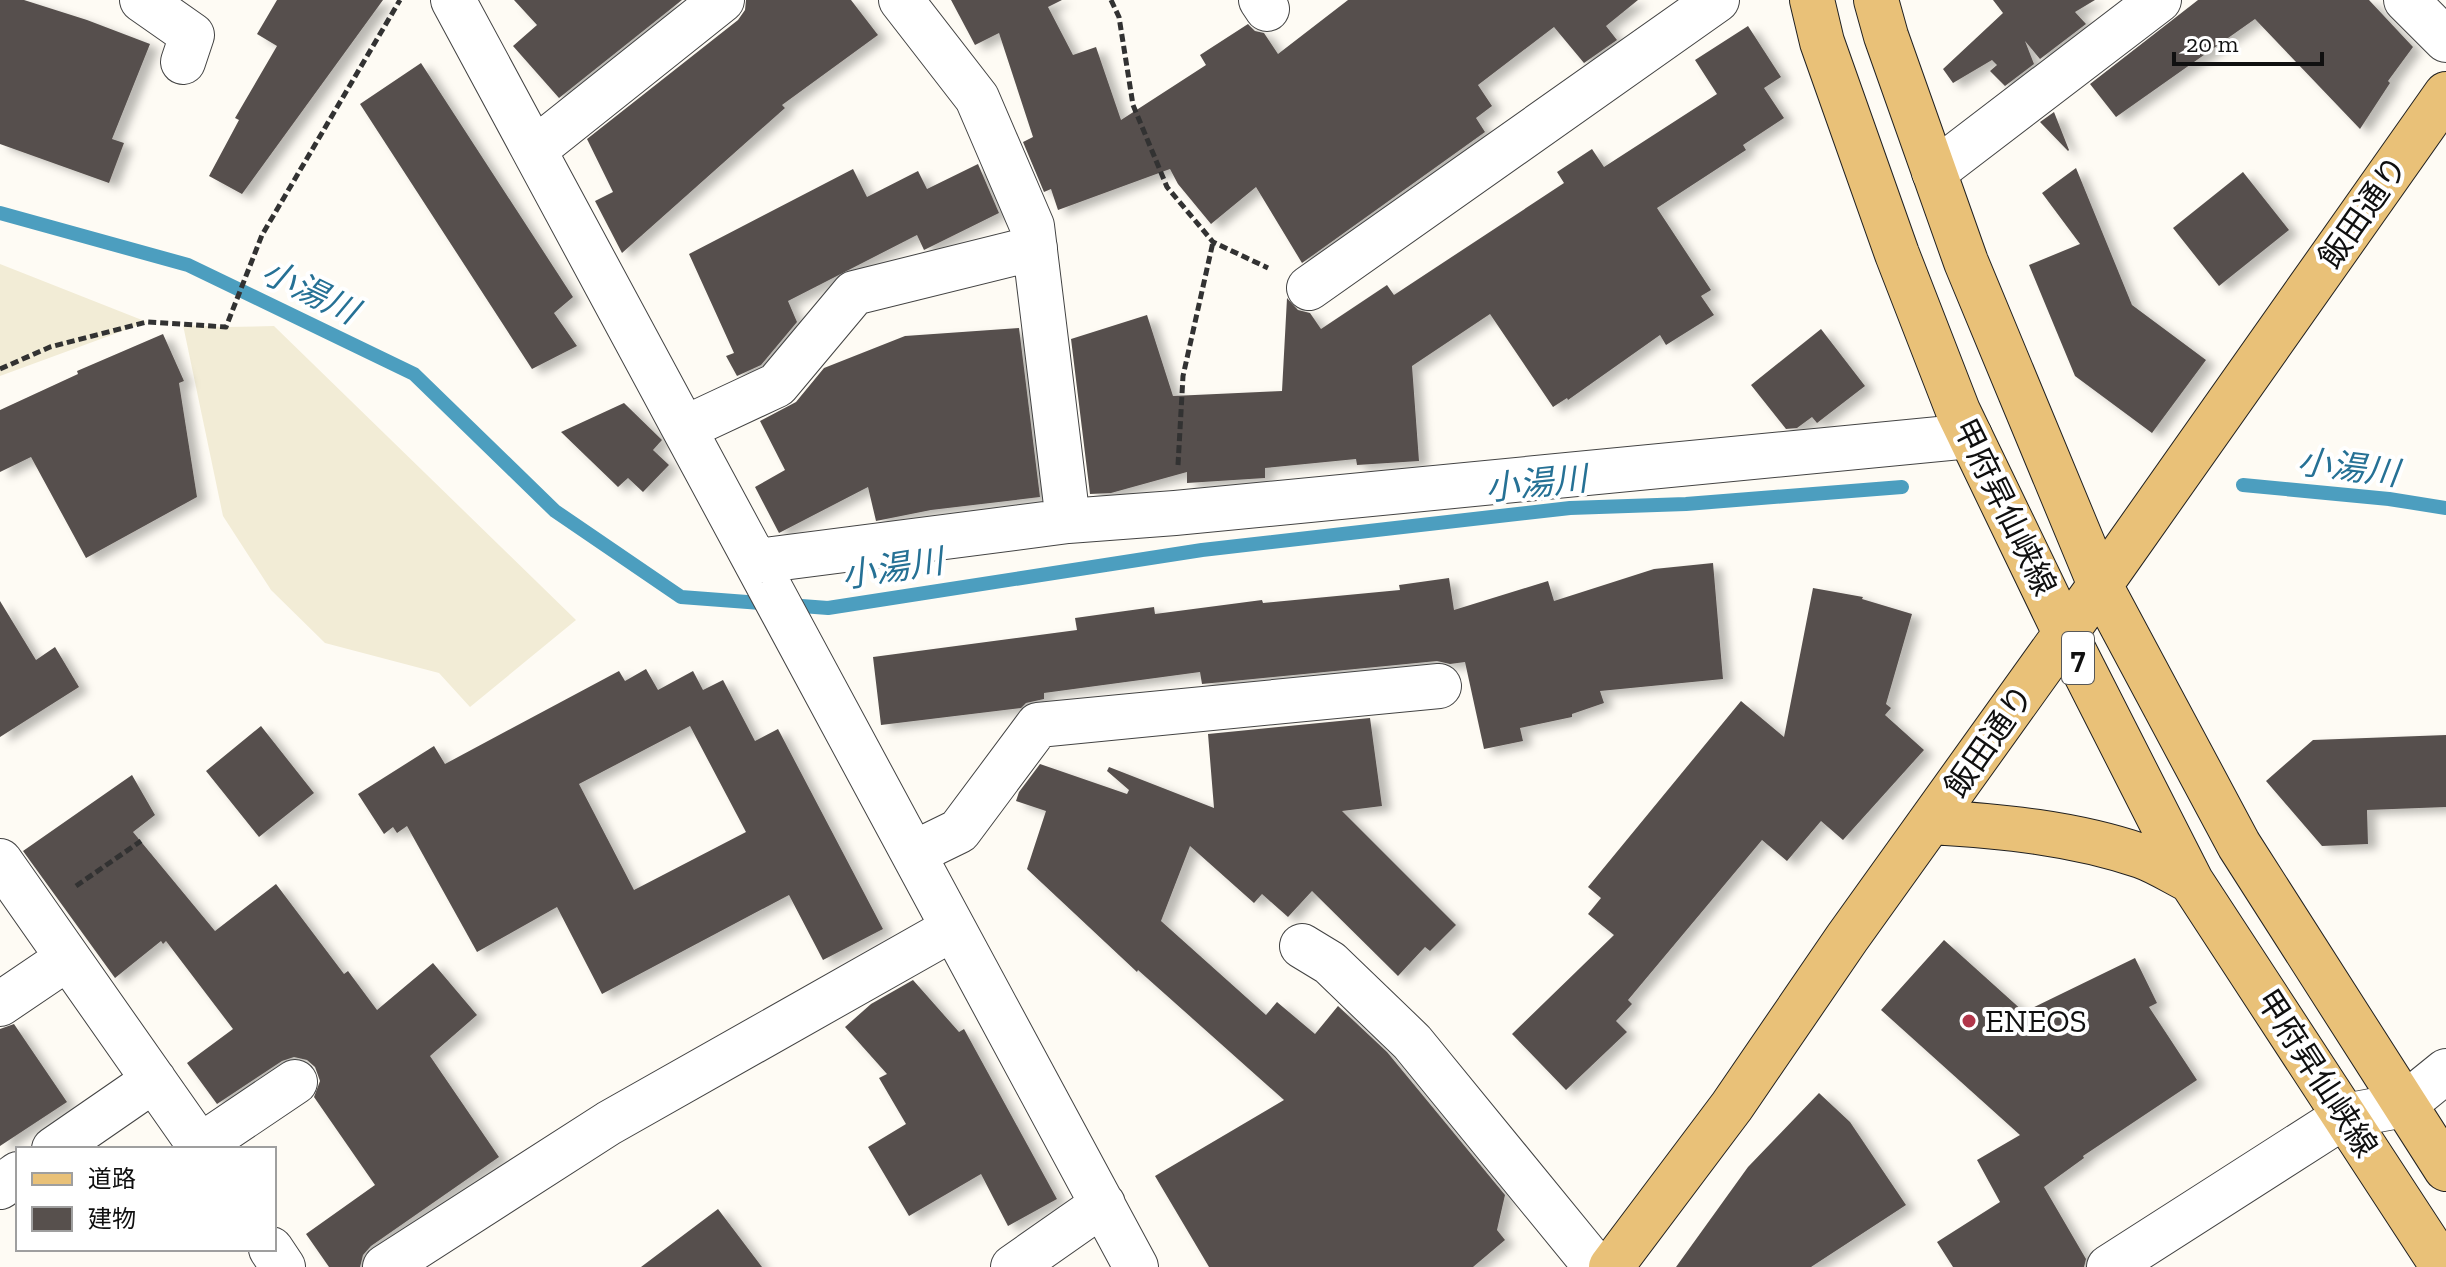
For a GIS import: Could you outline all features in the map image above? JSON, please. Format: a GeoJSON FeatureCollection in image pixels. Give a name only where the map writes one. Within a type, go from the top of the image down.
{"type":"FeatureCollection","features":[{"type":"Feature","properties":{"kind":"main road","name":"甲府昇仙峡線"},"geometry":{"type":"LineString","coordinates":[[1812,0],[1822,42],[1897,254],[1958,411],[2065,633],[2191,881],[2443,1267]]}},
{"type":"Feature","properties":{"kind":"main road","name":"甲府昇仙峡線"},"geometry":{"type":"LineString","coordinates":[[1876,0],[1966,262],[2100,585],[2239,845],[2446,1169]]}},
{"type":"Feature","properties":{"kind":"main road","name":"飯田通り"},"geometry":{"type":"LineString","coordinates":[[1611,1267],[1732,1106],[1847,938],[2446,94]]}},
{"type":"Feature","properties":{"kind":"main road"},"geometry":{"type":"LineString","coordinates":[[1931,822],[1991,825],[2087,842],[2143,856],[2191,881]]}},
{"type":"Feature","properties":{"kind":"street"},"geometry":{"type":"LineString","coordinates":[[142,0],[192,35],[183,62]]}},
{"type":"Feature","properties":{"kind":"street"},"geometry":{"type":"LineString","coordinates":[[453,0],[1136,1267]]}},
{"type":"Feature","properties":{"kind":"street"},"geometry":{"type":"LineString","coordinates":[[534,150],[722,0]]}},
{"type":"Feature","properties":{"kind":"street"},"geometry":{"type":"LineString","coordinates":[[901,0],[977,98],[1032,226],[1068,521]]}},
{"type":"Feature","properties":{"kind":"street"},"geometry":{"type":"LineString","coordinates":[[1309,288],[1717,0]]}},
{"type":"Feature","properties":{"kind":"street"},"geometry":{"type":"LineString","coordinates":[[1934,172],[2159,0]]}},
{"type":"Feature","properties":{"kind":"street"},"geometry":{"type":"LineString","coordinates":[[2406,0],[2446,40]]}},
{"type":"Feature","properties":{"kind":"street"},"geometry":{"type":"LineString","coordinates":[[685,428],[777,385],[854,293],[1035,248]]}},
{"type":"Feature","properties":{"kind":"street"},"geometry":{"type":"LineString","coordinates":[[760,567],[1068,521],[1970,436]]}},
{"type":"Feature","properties":{"kind":"street"},"geometry":{"type":"LineString","coordinates":[[914,853],[959,831],[1038,725],[1439,686]]}},
{"type":"Feature","properties":{"kind":"street"},"geometry":{"type":"LineString","coordinates":[[0,861],[200,1147]]}},
{"type":"Feature","properties":{"kind":"street"},"geometry":{"type":"LineString","coordinates":[[385,1267],[609,1123],[952,929]]}},
{"type":"Feature","properties":{"kind":"street"},"geometry":{"type":"LineString","coordinates":[[1302,946],[1330,963],[1412,1042],[1596,1267]]}},
{"type":"Feature","properties":{"kind":"street"},"geometry":{"type":"LineString","coordinates":[[0,1004],[68,958]]}},
{"type":"Feature","properties":{"kind":"street"},"geometry":{"type":"LineString","coordinates":[[2109,1267],[2345,1116],[2404,1105],[2446,1071]]}},
{"type":"Feature","properties":{"kind":"street"},"geometry":{"type":"LineString","coordinates":[[57,1147],[154,1080]]}},
{"type":"Feature","properties":{"kind":"street"},"geometry":{"type":"LineString","coordinates":[[202,1147],[295,1082]]}},
{"type":"Feature","properties":{"kind":"street"},"geometry":{"type":"LineString","coordinates":[[1013,1267],[1103,1204]]}},
{"type":"Feature","properties":{"kind":"path"},"geometry":{"type":"LineString","coordinates":[[0,369],[50,347],[147,322],[226,327],[262,235],[400,0]]}},
{"type":"Feature","properties":{"kind":"path"},"geometry":{"type":"LineString","coordinates":[[1111,0],[1119,17],[1133,105],[1167,187],[1213,242],[1309,288]]}},
{"type":"Feature","properties":{"kind":"path"},"geometry":{"type":"LineString","coordinates":[[1175,513],[1183,376],[1213,242]]}},
{"type":"Feature","properties":{"kind":"path"},"geometry":{"type":"LineString","coordinates":[[37,914],[141,841]]}},
{"type":"Feature","properties":{"kind":"shaded area"},"geometry":{"type":"Polygon","coordinates":[[[0,264],[147,322],[0,376],[0,264]]]}},
{"type":"Feature","properties":{"kind":"shaded area"},"geometry":{"type":"Polygon","coordinates":[[[183,325],[274,326],[576,620],[470,707],[439,673],[325,643],[271,590],[223,516],[183,325]]]}},
{"type":"Feature","properties":{"kind":"building"},"geometry":{"type":"Polygon","coordinates":[[[0,0],[24,0],[150,44],[112,139],[124,143],[109,183],[0,144],[0,0]]]}},
{"type":"Feature","properties":{"kind":"building"},"geometry":{"type":"Polygon","coordinates":[[[277,0],[383,0],[242,194],[209,176],[239,120],[235,118],[277,46],[257,34],[277,0]]]}},
{"type":"Feature","properties":{"kind":"building"},"geometry":{"type":"Polygon","coordinates":[[[514,0],[682,0],[559,98],[513,46],[537,25],[514,0]]]}},
{"type":"Feature","properties":{"kind":"building"},"geometry":{"type":"Polygon","coordinates":[[[746,0],[851,0],[878,35],[782,105],[785,108],[622,253],[595,201],[613,192],[587,139],[738,20],[745,10],[746,0]]]}},
{"type":"Feature","properties":{"kind":"building"},"geometry":{"type":"Polygon","coordinates":[[[951,0],[1062,0],[1048,7],[1073,55],[1096,47],[1121,120],[1206,65],[1200,55],[1248,24],[1255,31],[1264,33],[1278,54],[1348,0],[1638,0],[1606,26],[1617,40],[1584,63],[1554,27],[1478,85],[1492,106],[1476,118],[1485,132],[1302,263],[1256,187],[1211,224],[1178,184],[1170,169],[1058,210],[1051,189],[1044,192],[1023,142],[1033,137],[999,33],[975,45],[951,0]]]}},
{"type":"Feature","properties":{"kind":"building"},"geometry":{"type":"Polygon","coordinates":[[[1993,0],[2095,0],[2075,12],[2086,24],[2040,59],[2025,41],[2034,64],[2005,86],[1990,71],[1997,65],[1992,60],[1953,83],[1943,69],[2003,13],[1993,0]]]}},
{"type":"Feature","properties":{"kind":"building"},"geometry":{"type":"Polygon","coordinates":[[[2198,0],[2369,0],[2413,47],[2388,81],[2390,83],[2360,129],[2255,19],[2116,117],[2090,84],[2198,0]]]}},
{"type":"Feature","properties":{"kind":"building"},"geometry":{"type":"Polygon","coordinates":[[[1748,26],[1781,77],[1764,88],[1784,118],[1743,145],[1746,150],[1657,208],[1711,290],[1701,296],[1714,315],[1666,345],[1660,335],[1568,400],[1553,407],[1490,314],[1412,366],[1419,461],[1357,465],[1356,459],[1265,468],[1265,478],[1187,483],[1187,472],[1111,493],[1090,494],[1071,339],[1147,315],[1173,396],[1282,391],[1287,298],[1298,310],[1310,313],[1321,329],[1387,285],[1394,295],[1564,183],[1557,172],[1592,149],[1604,167],[1717,94],[1695,60],[1748,26]]]}},
{"type":"Feature","properties":{"kind":"building"},"geometry":{"type":"Polygon","coordinates":[[[421,63],[573,297],[554,313],[577,346],[532,369],[360,104],[421,63]]]}},
{"type":"Feature","properties":{"kind":"building"},"geometry":{"type":"Polygon","coordinates":[[[2054,112],[2069,150],[2068,151],[2040,122],[2054,112]]]}},
{"type":"Feature","properties":{"kind":"building"},"geometry":{"type":"Polygon","coordinates":[[[978,164],[999,213],[924,250],[917,235],[788,301],[797,322],[761,365],[737,376],[726,356],[734,353],[689,254],[853,169],[867,197],[918,171],[927,189],[978,164]]]}},
{"type":"Feature","properties":{"kind":"building"},"geometry":{"type":"Polygon","coordinates":[[[2076,168],[2132,305],[2206,360],[2152,433],[2075,376],[2029,265],[2080,244],[2042,193],[2076,168]]]}},
{"type":"Feature","properties":{"kind":"building"},"geometry":{"type":"Polygon","coordinates":[[[2243,172],[2289,230],[2219,286],[2173,228],[2243,172]]]}},
{"type":"Feature","properties":{"kind":"building"},"geometry":{"type":"Polygon","coordinates":[[[1019,328],[1040,497],[931,510],[876,521],[868,487],[779,533],[755,487],[785,470],[760,421],[796,402],[824,368],[905,336],[1019,328]]]}},
{"type":"Feature","properties":{"kind":"building"},"geometry":{"type":"Polygon","coordinates":[[[1821,329],[1865,386],[1817,423],[1812,417],[1797,428],[1786,429],[1751,385],[1821,329]]]}},
{"type":"Feature","properties":{"kind":"building"},"geometry":{"type":"Polygon","coordinates":[[[163,334],[184,381],[179,383],[197,497],[86,558],[31,457],[0,472],[0,410],[78,374],[77,371],[163,334]]]}},
{"type":"Feature","properties":{"kind":"building"},"geometry":{"type":"Polygon","coordinates":[[[624,403],[662,440],[653,450],[669,465],[643,492],[628,478],[618,487],[561,432],[624,403]]]}},
{"type":"Feature","properties":{"kind":"building"},"geometry":{"type":"Polygon","coordinates":[[[1713,563],[1723,679],[1600,691],[1604,703],[1572,714],[1572,717],[1520,728],[1523,741],[1484,749],[1465,662],[1450,664],[1437,661],[1202,684],[1200,672],[1044,693],[1044,699],[1026,703],[1021,708],[881,725],[873,657],[1077,630],[1075,618],[1154,607],[1155,614],[1262,600],[1263,603],[1400,590],[1399,585],[1449,578],[1454,610],[1548,581],[1554,601],[1654,569],[1713,563]]]}},
{"type":"Feature","properties":{"kind":"building"},"geometry":{"type":"Polygon","coordinates":[[[1813,588],[1863,597],[1912,614],[1886,704],[1891,708],[1885,715],[1924,750],[1843,840],[1821,821],[1787,861],[1762,840],[1628,1000],[1632,1004],[1616,1021],[1627,1032],[1566,1090],[1512,1034],[1614,935],[1588,914],[1601,898],[1588,887],[1741,701],[1784,737],[1813,588]]]}},
{"type":"Feature","properties":{"kind":"building"},"geometry":{"type":"Polygon","coordinates":[[[0,601],[36,660],[55,647],[79,687],[0,737],[0,601]]]}},
{"type":"Feature","properties":{"kind":"building"},"geometry":{"type":"Polygon","coordinates":[[[646,669],[658,690],[693,671],[703,690],[723,680],[755,741],[778,729],[883,929],[823,960],[789,895],[602,994],[557,907],[477,952],[407,826],[397,833],[393,827],[384,834],[358,794],[434,746],[445,764],[619,671],[625,681],[646,669]],[[690,726],[579,784],[634,890],[746,832],[690,726]]]}},
{"type":"Feature","properties":{"kind":"building"},"geometry":{"type":"Polygon","coordinates":[[[1370,718],[1382,806],[1342,811],[1456,925],[1430,951],[1425,947],[1398,976],[1312,891],[1288,917],[1262,894],[1254,903],[1190,846],[1161,921],[1266,1015],[1277,1002],[1315,1034],[1338,1006],[1387,1052],[1505,1195],[1497,1230],[1505,1240],[1473,1267],[1209,1267],[1155,1176],[1284,1100],[1137,972],[1027,869],[1046,811],[1016,801],[1040,764],[1127,794],[1129,790],[1107,771],[1109,767],[1214,808],[1208,734],[1370,718]]]}},
{"type":"Feature","properties":{"kind":"building"},"geometry":{"type":"Polygon","coordinates":[[[261,726],[314,793],[259,837],[206,771],[261,726]]]}},
{"type":"Feature","properties":{"kind":"building"},"geometry":{"type":"Polygon","coordinates":[[[2446,735],[2446,807],[2367,810],[2368,844],[2322,846],[2266,781],[2313,740],[2446,735]]]}},
{"type":"Feature","properties":{"kind":"building"},"geometry":{"type":"Polygon","coordinates":[[[132,775],[155,815],[133,832],[215,931],[276,884],[344,974],[348,971],[377,1010],[433,963],[477,1015],[430,1056],[499,1157],[371,1246],[363,1255],[360,1267],[329,1267],[306,1234],[375,1185],[314,1097],[320,1081],[315,1067],[307,1060],[294,1057],[282,1061],[217,1104],[187,1063],[233,1029],[166,941],[163,944],[161,941],[115,978],[23,851],[132,775]]]}},
{"type":"Feature","properties":{"kind":"building"},"geometry":{"type":"Polygon","coordinates":[[[1944,940],[2024,1012],[2135,958],[2157,1003],[2149,1007],[2197,1080],[2083,1156],[2044,1187],[2086,1259],[2084,1267],[1953,1267],[1937,1242],[2000,1202],[1977,1160],[2020,1135],[1881,1010],[1944,940]]]}},
{"type":"Feature","properties":{"kind":"building"},"geometry":{"type":"Polygon","coordinates":[[[913,980],[959,1032],[964,1029],[1057,1199],[1008,1226],[981,1174],[909,1216],[868,1147],[906,1124],[879,1078],[887,1074],[845,1027],[871,1004],[913,980]]]}},
{"type":"Feature","properties":{"kind":"building"},"geometry":{"type":"Polygon","coordinates":[[[14,1024],[67,1102],[0,1146],[0,1029],[14,1024]]]}},
{"type":"Feature","properties":{"kind":"building"},"geometry":{"type":"Polygon","coordinates":[[[1819,1093],[1850,1122],[1906,1205],[1811,1267],[1676,1267],[1748,1167],[1819,1093]]]}},
{"type":"Feature","properties":{"kind":"building"},"geometry":{"type":"Polygon","coordinates":[[[718,1209],[762,1267],[641,1267],[718,1209]]]}},
{"type":"Feature","properties":{"kind":"waterway","name":"小湯川"},"geometry":{"type":"LineString","coordinates":[[0,213],[188,265],[414,374],[555,511],[681,597],[828,608],[1202,550],[1570,508],[1686,504],[1902,487]]}},
{"type":"Feature","properties":{"kind":"waterway","name":"小湯川"},"geometry":{"type":"LineString","coordinates":[[2243,485],[2389,499],[2446,508]]}},
{"type":"Feature","properties":{"kind":"place","name":"ENEOS"},"geometry":{"type":"Point","coordinates":[1969,1021]}}]}
